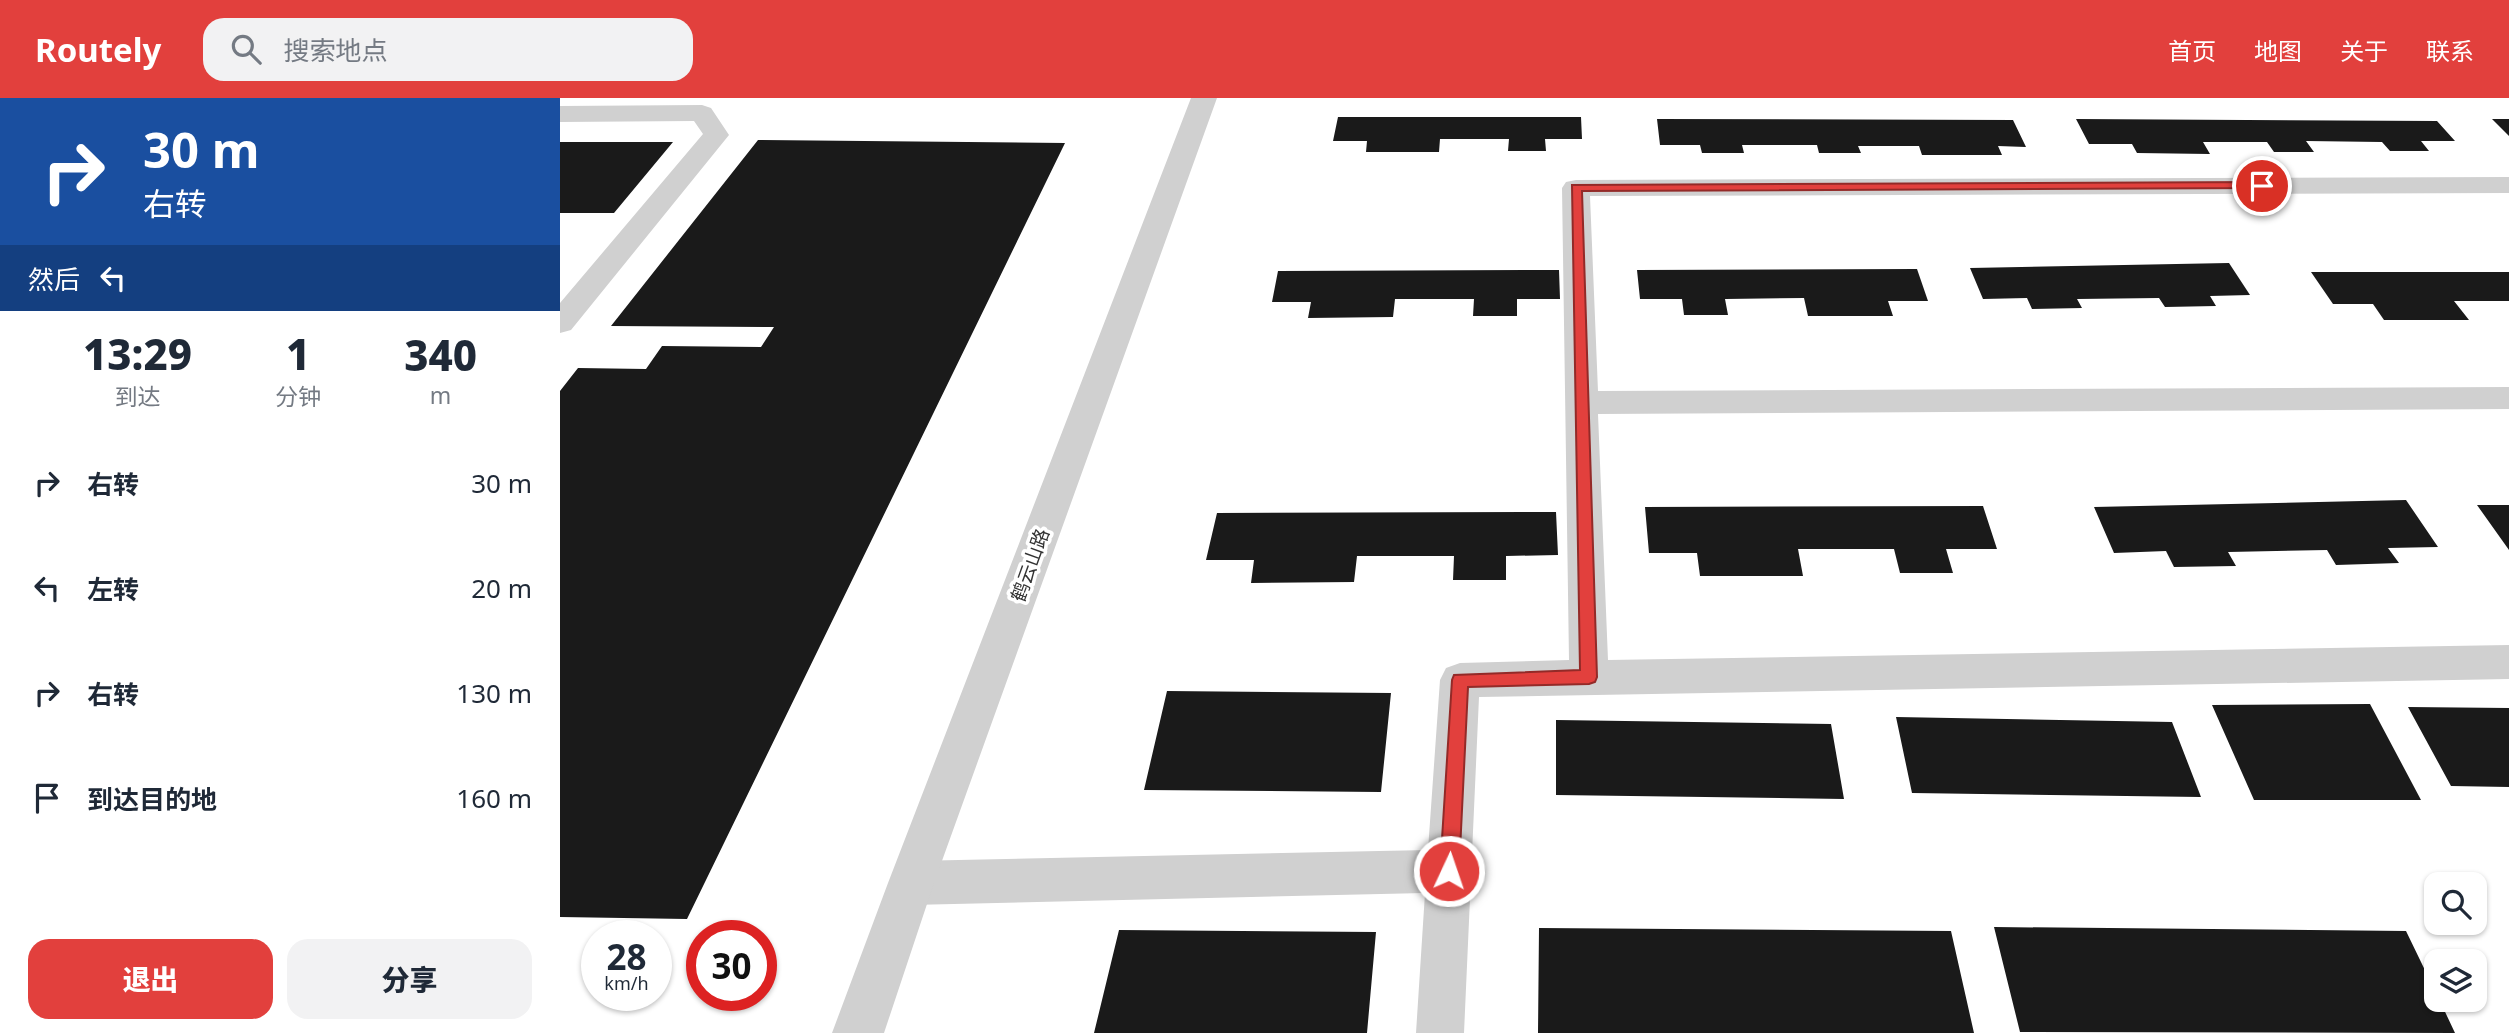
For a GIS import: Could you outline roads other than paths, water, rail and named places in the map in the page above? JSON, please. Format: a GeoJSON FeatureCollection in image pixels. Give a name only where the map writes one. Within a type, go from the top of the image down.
{"type":"FeatureCollection","features":[{"type":"Feature","properties":{"kind":"street","name":"鹤云山路"},"geometry":{"type":"LineString","coordinates":[[858,1033],[911,883],[1204,98]]}},
{"type":"Feature","properties":{"kind":"street"},"geometry":{"type":"LineString","coordinates":[[560,114],[702,113],[716,135],[560,323]]}},
{"type":"Feature","properties":{"kind":"street"},"geometry":{"type":"LineString","coordinates":[[1589,677],[1576,188],[2509,185]]}},
{"type":"Feature","properties":{"kind":"street"},"geometry":{"type":"LineString","coordinates":[[1583,403],[2509,398]]}},
{"type":"Feature","properties":{"kind":"street"},"geometry":{"type":"LineString","coordinates":[[1440,1033],[1460,680],[2509,662]]}},
{"type":"Feature","properties":{"kind":"street"},"geometry":{"type":"LineString","coordinates":[[911,883],[1449,871]]}}]}
